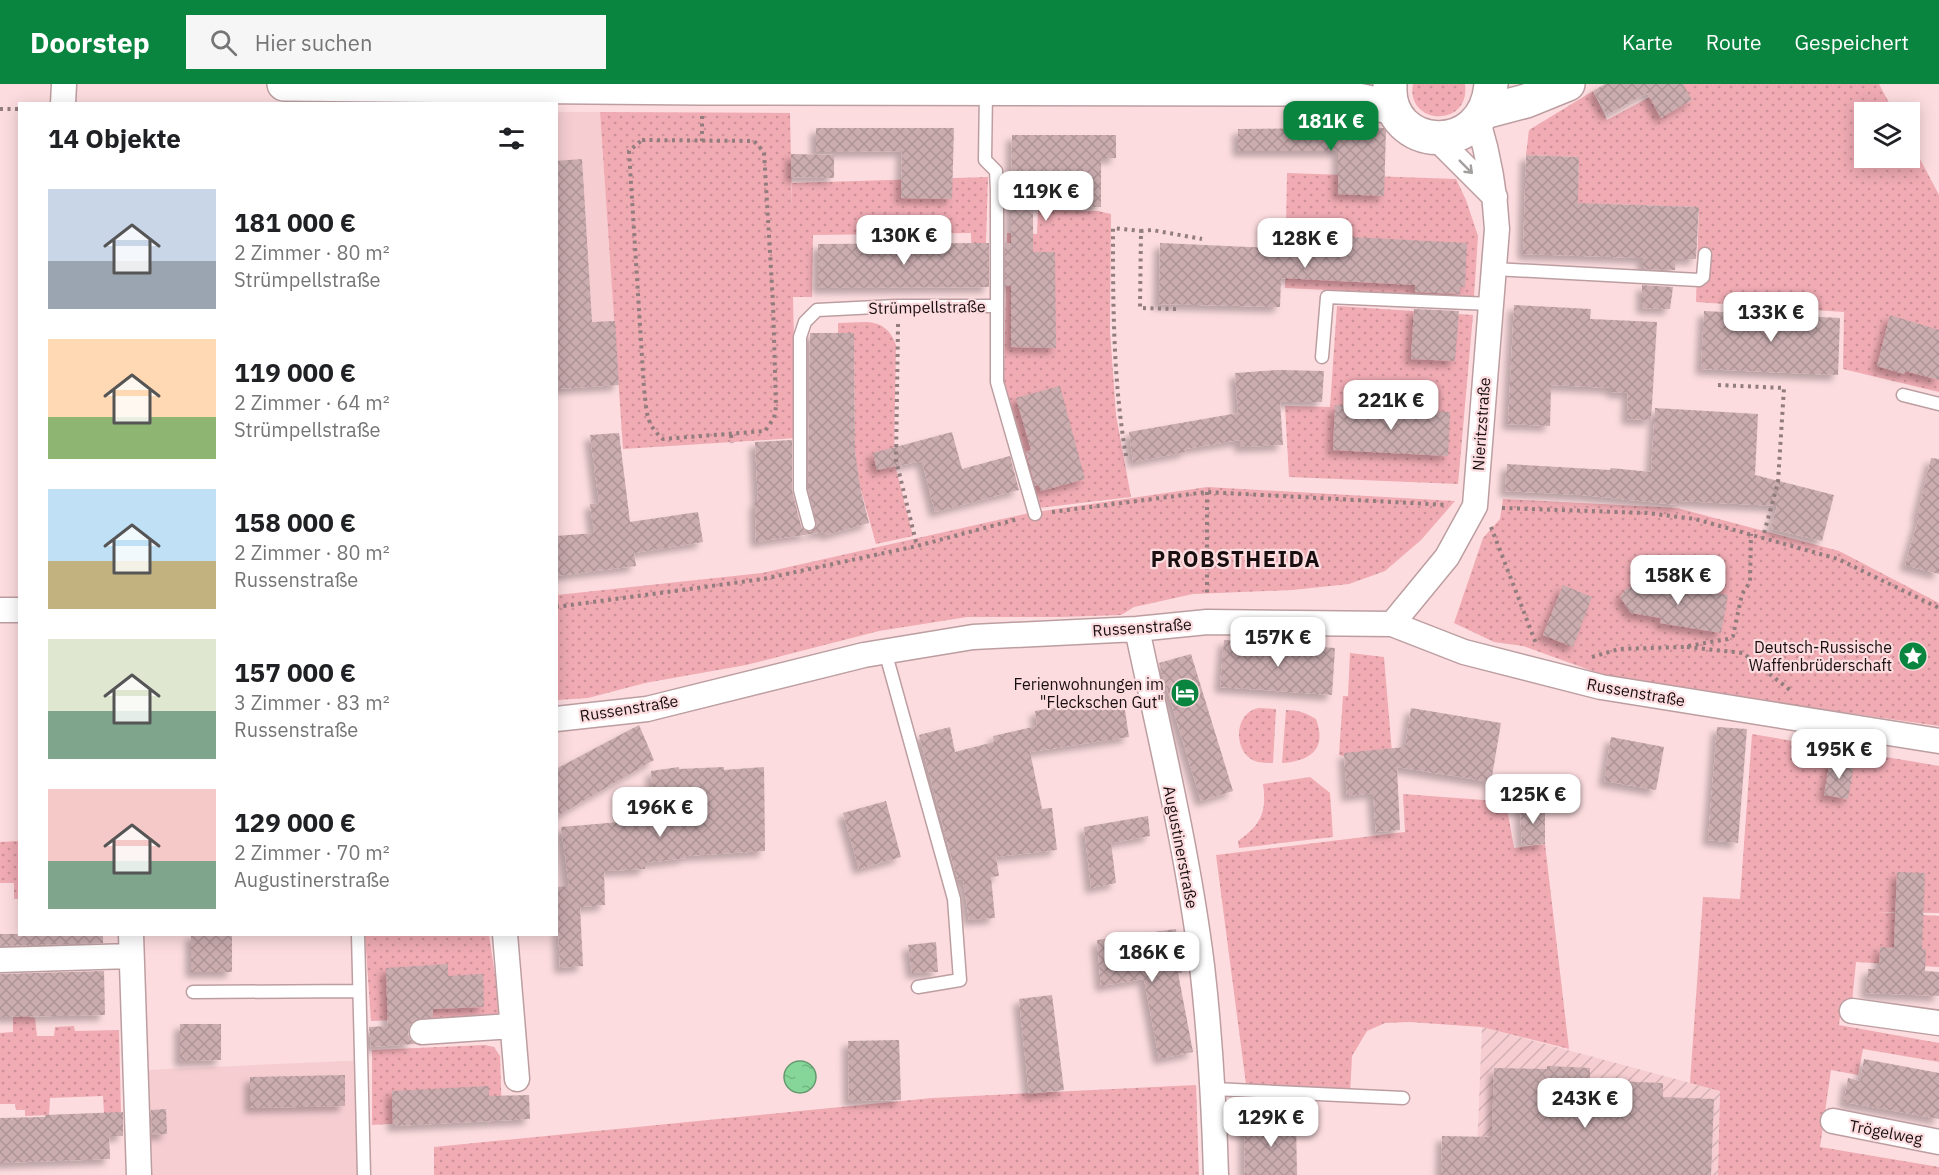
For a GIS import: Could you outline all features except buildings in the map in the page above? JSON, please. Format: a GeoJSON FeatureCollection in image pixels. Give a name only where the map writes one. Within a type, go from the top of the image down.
{"type":"FeatureCollection","features":[{"type":"Feature","properties":{"kind":"street"},"geometry":{"type":"LineString","coordinates":[[63,102],[64,84]]}},
{"type":"Feature","properties":{"kind":"street"},"geometry":{"type":"LineString","coordinates":[[284,84],[1301,87],[1363,101],[1391,96],[1401,120],[1410,129],[1436,138],[1451,137],[1466,131],[1484,106],[1526,101],[1557,85]]}},
{"type":"Feature","properties":{"kind":"street","name":"Nieritzstraße"},"geometry":{"type":"LineString","coordinates":[[1392,624],[1447,557],[1475,506],[1497,229],[1484,106]]}},
{"type":"Feature","properties":{"kind":"street"},"geometry":{"type":"LineString","coordinates":[[1436,138],[1495,197]]}},
{"type":"Feature","properties":{"kind":"street"},"geometry":{"type":"LineString","coordinates":[[0,610],[18,610]]}},
{"type":"Feature","properties":{"kind":"street","name":"Russenstraße"},"geometry":{"type":"LineString","coordinates":[[558,719],[647,709],[885,651],[973,637],[1137,629],[1207,622],[1392,624],[1464,652],[1601,687],[1939,741]]}},
{"type":"Feature","properties":{"kind":"street","name":"Augustinerstraße"},"geometry":{"type":"LineString","coordinates":[[1137,629],[1186,868],[1202,964],[1214,1089],[1216,1175]]}},
{"type":"Feature","properties":{"kind":"street"},"geometry":{"type":"LineString","coordinates":[[505,936],[517,1079]]}},
{"type":"Feature","properties":{"kind":"street"},"geometry":{"type":"LineString","coordinates":[[0,960],[131,945],[139,1175]]}},
{"type":"Feature","properties":{"kind":"street"},"geometry":{"type":"LineString","coordinates":[[1852,1011],[1939,1023]]}},
{"type":"Feature","properties":{"kind":"street"},"geometry":{"type":"LineString","coordinates":[[422,1032],[512,1026]]}},
{"type":"Feature","properties":{"kind":"street","name":"Trögelweg"},"geometry":{"type":"LineString","coordinates":[[1833,1121],[1939,1142]]}},
{"type":"Feature","properties":{"kind":"lane","name":"Strümpellstraße"},"geometry":{"type":"LineString","coordinates":[[809,524],[800,490],[800,337],[805,322],[817,310],[899,306],[996,306],[998,190],[996,171],[985,160],[1000,87]]}},
{"type":"Feature","properties":{"kind":"lane"},"geometry":{"type":"LineString","coordinates":[[1494,269],[1699,280],[1704,277],[1705,254]]}},
{"type":"Feature","properties":{"kind":"lane"},"geometry":{"type":"LineString","coordinates":[[1322,357],[1327,297],[1491,304]]}},
{"type":"Feature","properties":{"kind":"lane"},"geometry":{"type":"LineString","coordinates":[[996,306],[997,382],[1035,514]]}},
{"type":"Feature","properties":{"kind":"lane"},"geometry":{"type":"LineString","coordinates":[[1903,394],[1939,404]]}},
{"type":"Feature","properties":{"kind":"lane"},"geometry":{"type":"LineString","coordinates":[[885,651],[954,899],[960,980],[918,987]]}},
{"type":"Feature","properties":{"kind":"lane"},"geometry":{"type":"LineString","coordinates":[[358,936],[364,1175]]}},
{"type":"Feature","properties":{"kind":"lane"},"geometry":{"type":"LineString","coordinates":[[193,992],[359,991]]}},
{"type":"Feature","properties":{"kind":"lane"},"geometry":{"type":"LineString","coordinates":[[1214,1089],[1403,1098]]}},
{"type":"Feature","properties":{"kind":"path"},"geometry":{"type":"LineString","coordinates":[[0,108],[18,109]]}},
{"type":"Feature","properties":{"kind":"path"},"geometry":{"type":"LineString","coordinates":[[642,140],[754,141],[764,152],[773,303],[776,407],[774,418],[765,431],[731,435],[663,439],[651,427],[647,418],[629,151],[642,140]]}},
{"type":"Feature","properties":{"kind":"path"},"geometry":{"type":"LineString","coordinates":[[1126,456],[1120,422],[1112,330],[1113,228],[1152,230],[1202,239]]}},
{"type":"Feature","properties":{"kind":"path"},"geometry":{"type":"LineString","coordinates":[[1141,231],[1140,308],[1176,309]]}},
{"type":"Feature","properties":{"kind":"path"},"geometry":{"type":"LineString","coordinates":[[899,306],[896,460],[917,546]]}},
{"type":"Feature","properties":{"kind":"path"},"geometry":{"type":"LineString","coordinates":[[1718,385],[1784,388],[1778,482],[1763,537]]}},
{"type":"Feature","properties":{"kind":"path"},"geometry":{"type":"LineString","coordinates":[[731,435],[732,443]]}},
{"type":"Feature","properties":{"kind":"path"},"geometry":{"type":"LineString","coordinates":[[1207,492],[1207,622]]}},
{"type":"Feature","properties":{"kind":"path"},"geometry":{"type":"LineString","coordinates":[[558,607],[763,579],[917,546],[1035,514],[1207,492],[1456,505]]}},
{"type":"Feature","properties":{"kind":"path"},"geometry":{"type":"LineString","coordinates":[[1502,508],[1647,513],[1695,519],[1838,559],[1939,608]]}},
{"type":"Feature","properties":{"kind":"path"},"geometry":{"type":"LineString","coordinates":[[1488,518],[1557,676],[1587,659],[1619,649],[1683,647],[1743,653],[1790,690]]}},
{"type":"Feature","properties":{"kind":"path"},"geometry":{"type":"LineString","coordinates":[[1683,647],[1728,639],[1732,636],[1742,594],[1750,582],[1751,534]]}},
{"type":"Feature","properties":{"kind":"shaded area"},"geometry":{"type":"Polygon","coordinates":[[[1413,84],[1465,84],[1464,99],[1458,109],[1449,115],[1428,114],[1419,108],[1413,98],[1413,84]]]}},
{"type":"Feature","properties":{"kind":"shaded area"},"geometry":{"type":"Polygon","coordinates":[[[1674,84],[1879,84],[1889,102],[1854,102],[1854,168],[1920,168],[1920,159],[1939,195],[1939,392],[1843,369],[1844,312],[1696,302],[1699,207],[1605,204],[1577,217],[1579,157],[1526,155],[1529,130],[1593,91],[1607,120],[1674,84]]]}},
{"type":"Feature","properties":{"kind":"shaded area"},"geometry":{"type":"Polygon","coordinates":[[[558,112],[600,112],[619,385],[558,387],[558,112]]]}},
{"type":"Feature","properties":{"kind":"shaded area"},"geometry":{"type":"Polygon","coordinates":[[[600,112],[790,113],[792,207],[792,183],[988,177],[985,274],[972,273],[971,233],[813,235],[812,297],[793,297],[796,438],[623,449],[600,112]]]}},
{"type":"Feature","properties":{"kind":"shaded area"},"geometry":{"type":"Polygon","coordinates":[[[1287,173],[1456,179],[1478,236],[1474,297],[1285,288],[1287,173]]]}},
{"type":"Feature","properties":{"kind":"shaded area"},"geometry":{"type":"Polygon","coordinates":[[[1038,210],[1098,211],[1111,214],[1110,331],[1116,415],[1131,497],[1039,508],[1004,381],[1007,233],[1037,234],[1038,210]]]}},
{"type":"Feature","properties":{"kind":"shaded area"},"geometry":{"type":"Polygon","coordinates":[[[1337,306],[1473,315],[1458,484],[1289,477],[1285,406],[1330,407],[1337,306]]]}},
{"type":"Feature","properties":{"kind":"shaded area"},"geometry":{"type":"Polygon","coordinates":[[[838,323],[878,324],[886,329],[896,345],[894,461],[913,536],[876,544],[859,483],[855,451],[854,333],[838,333],[838,323]]]}},
{"type":"Feature","properties":{"kind":"shaded area"},"geometry":{"type":"Polygon","coordinates":[[[1207,487],[1455,501],[1421,540],[1385,571],[1349,584],[1292,590],[1193,594],[1134,607],[1121,615],[967,617],[879,631],[746,665],[645,683],[588,698],[558,700],[558,595],[762,573],[1029,513],[1207,487]]]}},
{"type":"Feature","properties":{"kind":"shaded area"},"geometry":{"type":"Polygon","coordinates":[[[1503,499],[1677,508],[1839,551],[1939,603],[1939,726],[1617,680],[1523,646],[1494,642],[1454,623],[1483,538],[1500,519],[1503,499]]]}},
{"type":"Feature","properties":{"kind":"shaded area"},"geometry":{"type":"Polygon","coordinates":[[[1350,653],[1384,657],[1395,789],[1339,755],[1343,696],[1348,696],[1350,653]]]}},
{"type":"Feature","properties":{"kind":"shaded area"},"geometry":{"type":"Polygon","coordinates":[[[1259,708],[1276,709],[1273,763],[1258,762],[1250,758],[1240,744],[1240,726],[1244,718],[1259,708]]]}},
{"type":"Feature","properties":{"kind":"shaded area"},"geometry":{"type":"Polygon","coordinates":[[[1286,710],[1302,712],[1316,719],[1319,738],[1318,746],[1308,756],[1301,760],[1282,763],[1286,710]]]}},
{"type":"Feature","properties":{"kind":"shaded area"},"geometry":{"type":"Polygon","coordinates":[[[1752,734],[1939,766],[1939,913],[1877,912],[1939,916],[1939,967],[1856,962],[1852,1002],[1842,1001],[1839,1025],[1939,1043],[1939,1062],[1863,1049],[1858,1075],[1831,1070],[1820,1147],[1939,1167],[1939,1175],[1718,1175],[1720,1091],[1690,1083],[1703,897],[1740,899],[1752,734]]]}},
{"type":"Feature","properties":{"kind":"shaded area"},"geometry":{"type":"Polygon","coordinates":[[[1310,777],[1330,793],[1333,837],[1239,848],[1238,841],[1252,829],[1261,817],[1264,802],[1263,784],[1310,777]]]}},
{"type":"Feature","properties":{"kind":"shaded area"},"geometry":{"type":"Polygon","coordinates":[[[1403,794],[1497,801],[1507,808],[1514,848],[1545,844],[1569,1049],[1482,1027],[1409,1022],[1385,1023],[1367,1031],[1352,1056],[1350,1095],[1246,1084],[1216,855],[1405,832],[1403,794]]]}},
{"type":"Feature","properties":{"kind":"shaded area"},"geometry":{"type":"Polygon","coordinates":[[[18,841],[18,899],[14,899],[14,883],[0,883],[0,842],[18,841]]]}},
{"type":"Feature","properties":{"kind":"shaded area"},"geometry":{"type":"Polygon","coordinates":[[[365,936],[489,936],[501,1015],[371,1021],[365,936]]]}},
{"type":"Feature","properties":{"kind":"shaded area"},"geometry":{"type":"Polygon","coordinates":[[[17,1014],[30,1015],[35,1018],[37,1036],[54,1036],[55,1027],[74,1026],[75,1031],[119,1030],[121,1113],[104,1114],[103,1096],[50,1098],[49,1115],[25,1116],[25,1110],[16,1110],[15,1104],[0,1104],[0,1033],[13,1032],[13,1017],[17,1017],[17,1014]]]}},
{"type":"Feature","properties":{"kind":"shaded area"},"geometry":{"type":"Polygon","coordinates":[[[1482,1027],[1720,1091],[1718,1175],[1476,1175],[1482,1027]]]}},
{"type":"Feature","properties":{"kind":"shaded area"},"geometry":{"type":"Polygon","coordinates":[[[485,1045],[494,1047],[500,1056],[502,1118],[372,1125],[372,1050],[485,1045]]]}},
{"type":"Feature","properties":{"kind":"shaded area"},"geometry":{"type":"Polygon","coordinates":[[[367,1060],[370,1175],[148,1175],[146,1070],[367,1060]]]}},
{"type":"Feature","properties":{"kind":"shaded area"},"geometry":{"type":"Polygon","coordinates":[[[1196,1085],[1199,1175],[434,1175],[434,1147],[932,1098],[1196,1085]]]}},
{"type":"Feature","properties":{"kind":"water"},"geometry":{"type":"Polygon","coordinates":[[[800,1061],[811,1066],[816,1077],[811,1088],[800,1093],[789,1088],[784,1077],[789,1066],[800,1061]]]}},
{"type":"Feature","properties":{"kind":"place","name":"Deutsch-Russische Waffenbrüderschaft"},"geometry":{"type":"Point","coordinates":[1913,656]}},
{"type":"Feature","properties":{"kind":"place","name":"Ferienwohnungen im \"Fleckschen Gut\""},"geometry":{"type":"Point","coordinates":[1185,693]}},
{"type":"Feature","properties":{"kind":"district","name":"PROBSTHEIDA"},"geometry":{"type":"Point","coordinates":[1236,559]}}]}
